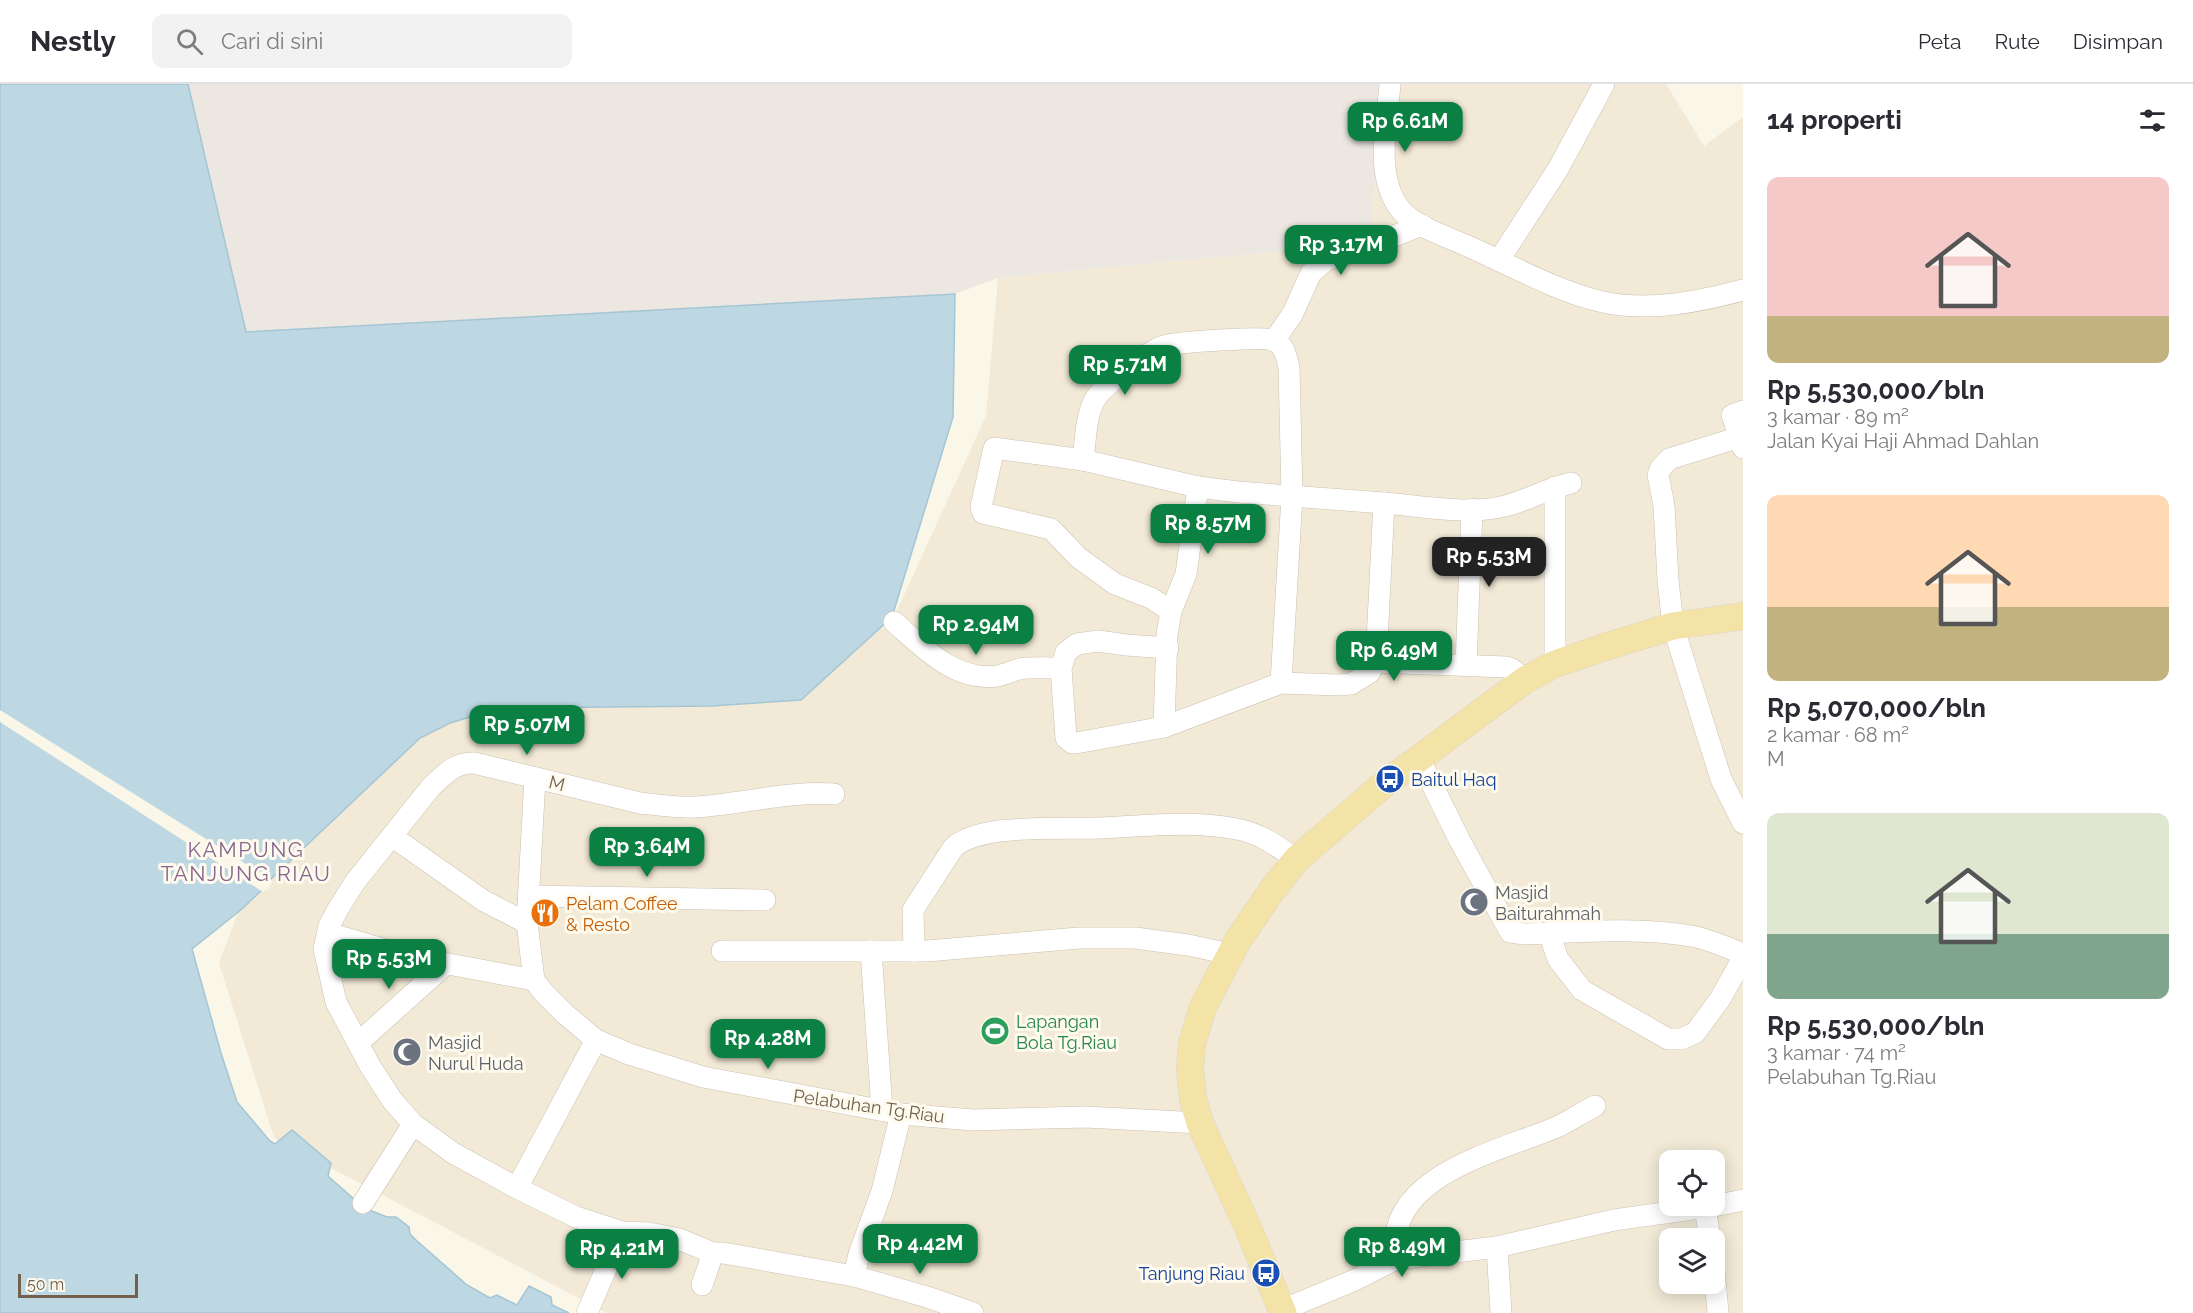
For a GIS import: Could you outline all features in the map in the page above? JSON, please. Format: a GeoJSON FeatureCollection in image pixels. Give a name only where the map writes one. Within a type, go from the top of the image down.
{"type":"FeatureCollection","features":[{"type":"Feature","properties":{"kind":"main road"},"geometry":{"type":"LineString","coordinates":[[1282,1312],[1249,1230],[1200,1123],[1193,1099],[1190,1069],[1192,1043],[1203,1007],[1230,954],[1273,889],[1296,860],[1383,785],[1525,680],[1555,664],[1605,646],[1673,626],[1743,616]]}},
{"type":"Feature","properties":{"kind":"street"},"geometry":{"type":"LineString","coordinates":[[1390,84],[1385,145],[1387,184],[1401,210],[1422,225],[1564,289],[1603,302],[1638,306],[1676,304],[1743,290]]}},
{"type":"Feature","properties":{"kind":"street"},"geometry":{"type":"LineString","coordinates":[[1499,260],[1558,169],[1604,84]]}},
{"type":"Feature","properties":{"kind":"street"},"geometry":{"type":"LineString","coordinates":[[1274,340],[1293,314],[1311,273],[1326,260],[1354,252],[1422,225]]}},
{"type":"Feature","properties":{"kind":"street"},"geometry":{"type":"LineString","coordinates":[[1083,460],[1089,416],[1096,396],[1113,380],[1162,346],[1235,340],[1274,340],[1283,347],[1289,367],[1292,496],[1281,683]]}},
{"type":"Feature","properties":{"kind":"street"},"geometry":{"type":"LineString","coordinates":[[1743,411],[1732,415],[1741,443],[1669,459],[1658,475],[1664,506],[1673,626],[1721,779],[1743,823]]}},
{"type":"Feature","properties":{"kind":"street"},"geometry":{"type":"LineString","coordinates":[[1171,611],[1151,598],[1115,584],[1079,558],[1051,529],[985,514],[981,511],[994,448],[1083,460],[1197,487],[1472,509],[1508,505],[1563,485],[1555,664]]}},
{"type":"Feature","properties":{"kind":"street"},"geometry":{"type":"LineString","coordinates":[[1164,727],[1167,635],[1171,611],[1186,574],[1197,487]]}},
{"type":"Feature","properties":{"kind":"street"},"geometry":{"type":"LineString","coordinates":[[1168,648],[1098,641],[1077,644],[1066,652],[1061,668],[1066,738],[1072,743],[1133,734],[1164,727],[1281,683],[1351,684],[1369,673],[1376,662],[1384,503]]}},
{"type":"Feature","properties":{"kind":"street"},"geometry":{"type":"LineString","coordinates":[[1466,665],[1472,509]]}},
{"type":"Feature","properties":{"kind":"street"},"geometry":{"type":"LineString","coordinates":[[894,622],[951,668],[972,676],[996,676],[1020,669],[1061,668]]}},
{"type":"Feature","properties":{"kind":"street"},"geometry":{"type":"LineString","coordinates":[[1376,662],[1506,667],[1525,680]]}},
{"type":"Feature","properties":{"kind":"street"},"geometry":{"type":"LineString","coordinates":[[1419,758],[1506,928],[1512,933],[1641,932],[1692,936],[1720,944],[1743,956],[1720,999],[1695,1033],[1681,1039],[1668,1039],[1582,990],[1558,959],[1549,933]]}},
{"type":"Feature","properties":{"kind":"street","name":"M"},"geometry":{"type":"LineString","coordinates":[[328,933],[338,909],[355,882],[431,788],[456,765],[474,763],[660,806],[693,807],[808,792],[834,794]]}},
{"type":"Feature","properties":{"kind":"street"},"geometry":{"type":"LineString","coordinates":[[535,778],[528,896],[528,923],[534,980],[446,964],[328,933],[324,949],[336,1002],[392,1100],[413,1124],[453,1153],[576,1217],[622,1232],[648,1233],[679,1239],[713,1252],[854,1276],[973,1313]]}},
{"type":"Feature","properties":{"kind":"street"},"geometry":{"type":"LineString","coordinates":[[914,951],[913,910],[953,848],[959,842],[998,831],[1162,825],[1235,828],[1253,833],[1276,844],[1296,860]]}},
{"type":"Feature","properties":{"kind":"street"},"geometry":{"type":"LineString","coordinates":[[393,837],[484,901],[528,923]]}},
{"type":"Feature","properties":{"kind":"street"},"geometry":{"type":"LineString","coordinates":[[528,896],[765,900]]}},
{"type":"Feature","properties":{"kind":"street"},"geometry":{"type":"LineString","coordinates":[[722,951],[914,951],[1079,938],[1135,938],[1188,945],[1230,954]]}},
{"type":"Feature","properties":{"kind":"street"},"geometry":{"type":"LineString","coordinates":[[854,1276],[859,1254],[882,1191],[891,1112],[871,951]]}},
{"type":"Feature","properties":{"kind":"street"},"geometry":{"type":"LineString","coordinates":[[358,1043],[446,964]]}},
{"type":"Feature","properties":{"kind":"street","name":"Pelabuhan Tg.Riau"},"geometry":{"type":"LineString","coordinates":[[534,980],[565,1014],[596,1040],[629,1054],[703,1077],[891,1112],[973,1120],[1086,1117],[1200,1123]]}},
{"type":"Feature","properties":{"kind":"street"},"geometry":{"type":"LineString","coordinates":[[517,1188],[596,1040]]}},
{"type":"Feature","properties":{"kind":"street"},"geometry":{"type":"LineString","coordinates":[[1396,1259],[1394,1246],[1403,1215],[1418,1194],[1443,1173],[1501,1146],[1560,1125],[1595,1106]]}},
{"type":"Feature","properties":{"kind":"street"},"geometry":{"type":"LineString","coordinates":[[363,1203],[413,1124]]}},
{"type":"Feature","properties":{"kind":"street"},"geometry":{"type":"LineString","coordinates":[[1725,1204],[1743,1200]]}},
{"type":"Feature","properties":{"kind":"street"},"geometry":{"type":"LineString","coordinates":[[1282,1312],[1396,1259],[1497,1247],[1614,1220],[1659,1214]]}},
{"type":"Feature","properties":{"kind":"street"},"geometry":{"type":"LineString","coordinates":[[587,1313],[622,1232]]}},
{"type":"Feature","properties":{"kind":"street"},"geometry":{"type":"LineString","coordinates":[[1497,1247],[1501,1313]]}},
{"type":"Feature","properties":{"kind":"street"},"geometry":{"type":"LineString","coordinates":[[702,1285],[713,1252]]}},
{"type":"Feature","properties":{"kind":"street"},"geometry":{"type":"LineString","coordinates":[[1716,1294],[1718,1312]]}},
{"type":"Feature","properties":{"kind":"shaded area"},"geometry":{"type":"Polygon","coordinates":[[[188,84],[1382,84],[1370,243],[998,278],[955,294],[246,332],[188,84]]]}},
{"type":"Feature","properties":{"kind":"shaded area"},"geometry":{"type":"Polygon","coordinates":[[[1382,84],[1666,84],[1704,146],[1743,117],[1743,1313],[607,1313],[274,1138],[219,963],[320,693],[797,595],[888,630],[986,416],[998,278],[1370,243],[1382,84]]]}},
{"type":"Feature","properties":{"kind":"water"},"geometry":{"type":"Polygon","coordinates":[[[0,84],[188,84],[246,332],[955,294],[953,417],[892,617],[801,700],[711,706],[500,708],[450,723],[420,738],[242,909],[192,949],[237,1102],[270,1141],[275,1144],[292,1130],[331,1163],[328,1176],[364,1208],[387,1217],[396,1217],[409,1227],[410,1234],[416,1240],[467,1285],[490,1298],[497,1295],[517,1305],[529,1286],[551,1297],[552,1305],[569,1313],[0,1313],[0,84]]]}},
{"type":"Feature","properties":{"kind":"pier"},"geometry":{"type":"Polygon","coordinates":[[[0,710],[270,879],[273,881],[269,888],[263,892],[0,722],[0,710]]]}},
{"type":"Feature","properties":{"kind":"place","name":"Baitul Haq"},"geometry":{"type":"Point","coordinates":[1390,779]}},
{"type":"Feature","properties":{"kind":"place","name":"Masjid Baiturahmah"},"geometry":{"type":"Point","coordinates":[1474,902]}},
{"type":"Feature","properties":{"kind":"place","name":"Pelam Coffee & Resto"},"geometry":{"type":"Point","coordinates":[545,913]}},
{"type":"Feature","properties":{"kind":"place","name":"Lapangan Bola Tg.Riau"},"geometry":{"type":"Point","coordinates":[995,1031]}},
{"type":"Feature","properties":{"kind":"place","name":"Masjid Nurul Huda"},"geometry":{"type":"Point","coordinates":[407,1052]}},
{"type":"Feature","properties":{"kind":"place","name":"Tanjung Riau"},"geometry":{"type":"Point","coordinates":[1266,1273]}},
{"type":"Feature","properties":{"kind":"district","name":"KAMPUNG TANJUNG RIAU"},"geometry":{"type":"Point","coordinates":[246,861]}}]}
